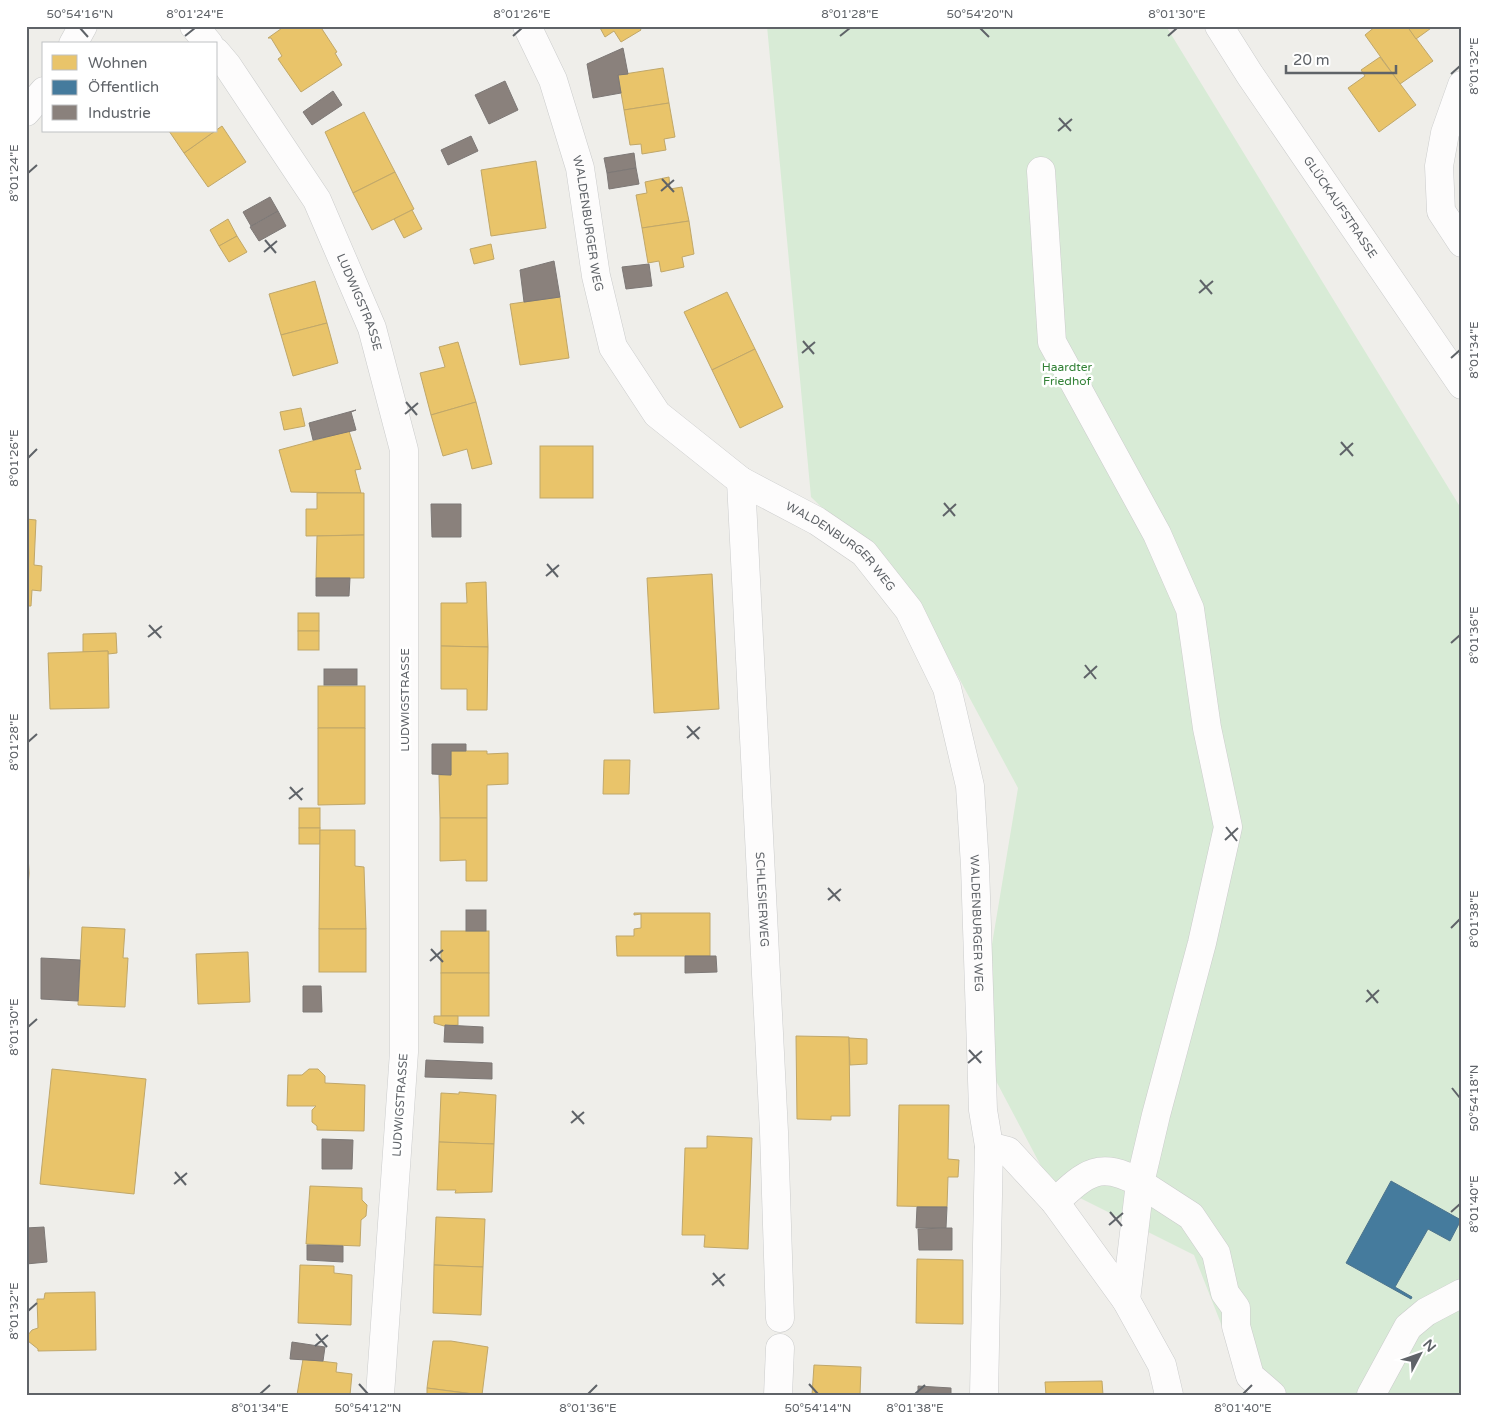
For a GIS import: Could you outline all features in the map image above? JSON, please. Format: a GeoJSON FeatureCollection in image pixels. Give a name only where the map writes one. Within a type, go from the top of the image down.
{"type":"FeatureCollection","features":[{"type":"Feature","properties":{"kind":"street"},"geometry":{"type":"LineString","coordinates":[[74,42],[83,26]]}},
{"type":"Feature","properties":{"kind":"street"},"geometry":{"type":"LineString","coordinates":[[194,26],[207,42]]}},
{"type":"Feature","properties":{"kind":"street","name":"WALDENBURGER WEG"},"geometry":{"type":"LineString","coordinates":[[527,26],[553,80],[580,168],[596,276],[613,346],[657,414],[741,481],[817,521],[864,553],[910,610],[947,688],[970,786],[975,866],[983,1110],[989,1146],[984,1395]]}},
{"type":"Feature","properties":{"kind":"street","name":"GLÜCKAUFSTRASSE"},"geometry":{"type":"LineString","coordinates":[[1219,26],[1250,75],[1462,385]]}},
{"type":"Feature","properties":{"kind":"street","name":"LUDWIGSTRASSE"},"geometry":{"type":"LineString","coordinates":[[218,54],[317,200],[372,328],[404,450],[404,1052],[380,1395]]}},
{"type":"Feature","properties":{"kind":"street"},"geometry":{"type":"LineString","coordinates":[[1462,84],[1445,133],[1439,166],[1441,211],[1462,242]]}},
{"type":"Feature","properties":{"kind":"street"},"geometry":{"type":"LineString","coordinates":[[26,112],[42,93]]}},
{"type":"Feature","properties":{"kind":"street"},"geometry":{"type":"LineString","coordinates":[[1040,171],[1052,342],[1157,534],[1190,609],[1207,728],[1228,827],[1202,943],[1156,1115],[1140,1183],[1126,1300]]}},
{"type":"Feature","properties":{"kind":"street","name":"SCHLESIERWEG"},"geometry":{"type":"LineString","coordinates":[[741,481],[774,1132],[780,1318]]}},
{"type":"Feature","properties":{"kind":"street"},"geometry":{"type":"LineString","coordinates":[[989,1146],[1008,1150],[1055,1202],[1126,1300],[1162,1365],[1169,1395]]}},
{"type":"Feature","properties":{"kind":"street"},"geometry":{"type":"LineString","coordinates":[[1055,1202],[1078,1180],[1101,1170],[1122,1173],[1191,1216],[1216,1253],[1225,1293],[1236,1308],[1236,1326],[1250,1376],[1272,1395]]}},
{"type":"Feature","properties":{"kind":"street"},"geometry":{"type":"LineString","coordinates":[[1371,1395],[1408,1327],[1426,1312],[1462,1293]]}},
{"type":"Feature","properties":{"kind":"street"},"geometry":{"type":"LineString","coordinates":[[778,1395],[780,1348]]}},
{"type":"Feature","properties":{"kind":"green space","name":"Haardter Friedhof"},"geometry":{"type":"Polygon","coordinates":[[[767,26],[1166,26],[1462,510],[1462,1395],[1249,1395],[1194,1255],[1050,1183],[995,1079],[990,956],[1018,788],[917,600],[811,497],[767,26]]]}},
{"type":"Feature","properties":{"kind":"building: Wohnen"},"geometry":{"type":"Polygon","coordinates":[[[285,26],[320,26],[337,52],[335,53],[342,65],[301,92],[278,59],[282,56],[271,38],[268,38],[285,26]]]}},
{"type":"Feature","properties":{"kind":"building: Wohnen"},"geometry":{"type":"Polygon","coordinates":[[[599,26],[639,26],[641,30],[621,42],[614,31],[605,37],[599,26]]]}},
{"type":"Feature","properties":{"kind":"building: Wohnen"},"geometry":{"type":"Polygon","coordinates":[[[1376,26],[1407,26],[1433,61],[1400,84],[1365,35],[1376,26]]]}},
{"type":"Feature","properties":{"kind":"building: Wohnen"},"geometry":{"type":"Polygon","coordinates":[[[1407,26],[1434,26],[1416,39],[1407,26]]]}},
{"type":"Feature","properties":{"kind":"building: Wohnen"},"geometry":{"type":"Polygon","coordinates":[[[1380,57],[1416,105],[1379,132],[1348,88],[1365,76],[1361,70],[1380,57]]]}},
{"type":"Feature","properties":{"kind":"building: Wohnen"},"geometry":{"type":"Polygon","coordinates":[[[663,68],[669,103],[624,110],[618,75],[663,68]]]}},
{"type":"Feature","properties":{"kind":"building: Wohnen"},"geometry":{"type":"Polygon","coordinates":[[[669,103],[675,137],[664,139],[666,150],[642,154],[641,144],[630,145],[624,110],[669,103]]]}},
{"type":"Feature","properties":{"kind":"building: Wohnen"},"geometry":{"type":"Polygon","coordinates":[[[364,112],[395,172],[353,193],[325,132],[364,112]]]}},
{"type":"Feature","properties":{"kind":"building: Wohnen"},"geometry":{"type":"Polygon","coordinates":[[[222,126],[246,162],[208,187],[184,153],[214,132],[218,132],[218,129],[222,126]]]}},
{"type":"Feature","properties":{"kind":"building: Wohnen"},"geometry":{"type":"Polygon","coordinates":[[[170,132],[214,132],[184,153],[170,132]]]}},
{"type":"Feature","properties":{"kind":"building: Wohnen"},"geometry":{"type":"Polygon","coordinates":[[[536,161],[546,228],[491,236],[481,170],[536,161]]]}},
{"type":"Feature","properties":{"kind":"building: Wohnen"},"geometry":{"type":"Polygon","coordinates":[[[395,172],[414,209],[372,230],[353,193],[395,172]]]}},
{"type":"Feature","properties":{"kind":"building: Wohnen"},"geometry":{"type":"Polygon","coordinates":[[[669,177],[670,189],[682,187],[689,221],[642,228],[636,195],[647,193],[645,182],[669,177]]]}},
{"type":"Feature","properties":{"kind":"building: Wohnen"},"geometry":{"type":"Polygon","coordinates":[[[412,210],[422,229],[404,238],[394,219],[412,210]]]}},
{"type":"Feature","properties":{"kind":"building: Wohnen"},"geometry":{"type":"Polygon","coordinates":[[[228,219],[237,236],[219,246],[210,230],[228,219]]]}},
{"type":"Feature","properties":{"kind":"building: Wohnen"},"geometry":{"type":"Polygon","coordinates":[[[689,221],[694,254],[682,257],[684,267],[661,272],[659,261],[648,263],[642,228],[689,221]]]}},
{"type":"Feature","properties":{"kind":"building: Wohnen"},"geometry":{"type":"Polygon","coordinates":[[[237,236],[247,252],[229,262],[219,246],[237,236]]]}},
{"type":"Feature","properties":{"kind":"building: Wohnen"},"geometry":{"type":"Polygon","coordinates":[[[491,244],[494,259],[474,264],[470,249],[491,244]]]}},
{"type":"Feature","properties":{"kind":"building: Wohnen"},"geometry":{"type":"Polygon","coordinates":[[[315,281],[327,323],[281,335],[269,294],[315,281]]]}},
{"type":"Feature","properties":{"kind":"building: Wohnen"},"geometry":{"type":"Polygon","coordinates":[[[727,292],[755,349],[712,370],[684,312],[727,292]]]}},
{"type":"Feature","properties":{"kind":"building: Wohnen"},"geometry":{"type":"Polygon","coordinates":[[[560,297],[569,358],[520,365],[510,304],[560,297]]]}},
{"type":"Feature","properties":{"kind":"building: Wohnen"},"geometry":{"type":"Polygon","coordinates":[[[327,323],[338,363],[293,376],[281,335],[327,323]]]}},
{"type":"Feature","properties":{"kind":"building: Wohnen"},"geometry":{"type":"Polygon","coordinates":[[[458,342],[476,402],[431,415],[420,373],[445,367],[439,347],[458,342]]]}},
{"type":"Feature","properties":{"kind":"building: Wohnen"},"geometry":{"type":"Polygon","coordinates":[[[755,349],[783,407],[740,428],[712,370],[755,349]]]}},
{"type":"Feature","properties":{"kind":"building: Wohnen"},"geometry":{"type":"Polygon","coordinates":[[[476,402],[492,464],[472,469],[467,449],[443,456],[431,415],[476,402]]]}},
{"type":"Feature","properties":{"kind":"building: Wohnen"},"geometry":{"type":"Polygon","coordinates":[[[301,408],[305,426],[284,430],[280,412],[301,408]]]}},
{"type":"Feature","properties":{"kind":"building: Wohnen"},"geometry":{"type":"Polygon","coordinates":[[[349,431],[361,469],[355,470],[361,493],[291,492],[279,450],[349,431]]]}},
{"type":"Feature","properties":{"kind":"building: Wohnen"},"geometry":{"type":"Polygon","coordinates":[[[540,446],[593,446],[593,498],[540,498],[540,446]]]}},
{"type":"Feature","properties":{"kind":"building: Wohnen"},"geometry":{"type":"Polygon","coordinates":[[[317,493],[364,493],[364,535],[306,536],[306,509],[317,509],[317,493]]]}},
{"type":"Feature","properties":{"kind":"building: Wohnen"},"geometry":{"type":"Polygon","coordinates":[[[26,519],[36,520],[34,565],[42,566],[41,591],[32,590],[31,606],[26,606],[26,519]]]}},
{"type":"Feature","properties":{"kind":"building: Wohnen"},"geometry":{"type":"Polygon","coordinates":[[[364,535],[364,578],[316,578],[317,536],[364,535]]]}},
{"type":"Feature","properties":{"kind":"building: Wohnen"},"geometry":{"type":"Polygon","coordinates":[[[712,574],[719,709],[654,713],[647,578],[712,574]]]}},
{"type":"Feature","properties":{"kind":"building: Wohnen"},"geometry":{"type":"Polygon","coordinates":[[[486,582],[488,647],[441,646],[441,603],[467,603],[466,583],[486,582]]]}},
{"type":"Feature","properties":{"kind":"building: Wohnen"},"geometry":{"type":"Polygon","coordinates":[[[298,613],[319,613],[319,631],[298,631],[298,613]]]}},
{"type":"Feature","properties":{"kind":"building: Wohnen"},"geometry":{"type":"Polygon","coordinates":[[[298,631],[319,631],[319,650],[298,650],[298,631]]]}},
{"type":"Feature","properties":{"kind":"building: Wohnen"},"geometry":{"type":"Polygon","coordinates":[[[116,633],[117,653],[108,654],[108,651],[83,652],[83,634],[116,633]]]}},
{"type":"Feature","properties":{"kind":"building: Wohnen"},"geometry":{"type":"Polygon","coordinates":[[[441,646],[488,647],[487,710],[467,710],[467,689],[441,689],[441,646]]]}},
{"type":"Feature","properties":{"kind":"building: Wohnen"},"geometry":{"type":"Polygon","coordinates":[[[108,651],[109,708],[50,709],[48,653],[108,651]]]}},
{"type":"Feature","properties":{"kind":"building: Wohnen"},"geometry":{"type":"Polygon","coordinates":[[[318,686],[365,686],[365,728],[318,728],[318,686]]]}},
{"type":"Feature","properties":{"kind":"building: Wohnen"},"geometry":{"type":"Polygon","coordinates":[[[318,728],[365,728],[365,804],[318,805],[318,728]]]}},
{"type":"Feature","properties":{"kind":"building: Wohnen"},"geometry":{"type":"Polygon","coordinates":[[[451,751],[487,751],[487,754],[508,753],[508,784],[487,785],[487,818],[440,818],[439,775],[451,775],[451,751]]]}},
{"type":"Feature","properties":{"kind":"building: Wohnen"},"geometry":{"type":"Polygon","coordinates":[[[604,760],[630,760],[629,794],[603,794],[604,760]]]}},
{"type":"Feature","properties":{"kind":"building: Wohnen"},"geometry":{"type":"Polygon","coordinates":[[[299,808],[320,808],[320,828],[299,828],[299,808]]]}},
{"type":"Feature","properties":{"kind":"building: Wohnen"},"geometry":{"type":"Polygon","coordinates":[[[26,816],[29,873],[26,920],[26,816]]]}},
{"type":"Feature","properties":{"kind":"building: Wohnen"},"geometry":{"type":"Polygon","coordinates":[[[440,818],[487,818],[487,881],[466,881],[466,860],[440,861],[440,818]]]}},
{"type":"Feature","properties":{"kind":"building: Wohnen"},"geometry":{"type":"Polygon","coordinates":[[[299,828],[320,828],[320,844],[299,844],[299,828]]]}},
{"type":"Feature","properties":{"kind":"building: Wohnen"},"geometry":{"type":"Polygon","coordinates":[[[320,830],[355,830],[355,866],[364,867],[366,929],[319,929],[320,830]]]}},
{"type":"Feature","properties":{"kind":"building: Wohnen"},"geometry":{"type":"Polygon","coordinates":[[[634,913],[710,913],[710,956],[617,956],[616,936],[634,936],[634,929],[641,928],[641,914],[634,915],[634,913]]]}},
{"type":"Feature","properties":{"kind":"building: Wohnen"},"geometry":{"type":"Polygon","coordinates":[[[82,927],[125,929],[123,958],[128,958],[125,1007],[78,1005],[82,927]]]}},
{"type":"Feature","properties":{"kind":"building: Wohnen"},"geometry":{"type":"Polygon","coordinates":[[[319,929],[366,929],[366,972],[319,972],[319,929]]]}},
{"type":"Feature","properties":{"kind":"building: Wohnen"},"geometry":{"type":"Polygon","coordinates":[[[441,931],[489,931],[489,973],[441,973],[441,931]]]}},
{"type":"Feature","properties":{"kind":"building: Wohnen"},"geometry":{"type":"Polygon","coordinates":[[[248,952],[250,1002],[198,1004],[196,954],[248,952]]]}},
{"type":"Feature","properties":{"kind":"building: Wohnen"},"geometry":{"type":"Polygon","coordinates":[[[441,973],[489,973],[489,1016],[441,1016],[441,973]]]}},
{"type":"Feature","properties":{"kind":"building: Wohnen"},"geometry":{"type":"Polygon","coordinates":[[[434,1016],[458,1016],[458,1025],[444,1026],[434,1023],[434,1016]]]}},
{"type":"Feature","properties":{"kind":"building: Wohnen"},"geometry":{"type":"Polygon","coordinates":[[[796,1036],[849,1037],[850,1116],[831,1116],[831,1120],[797,1119],[796,1036]]]}},
{"type":"Feature","properties":{"kind":"building: Wohnen"},"geometry":{"type":"Polygon","coordinates":[[[849,1038],[867,1039],[867,1064],[850,1065],[849,1038]]]}},
{"type":"Feature","properties":{"kind":"building: Wohnen"},"geometry":{"type":"Polygon","coordinates":[[[52,1069],[146,1079],[134,1194],[40,1184],[52,1069]]]}},
{"type":"Feature","properties":{"kind":"building: Wohnen"},"geometry":{"type":"Polygon","coordinates":[[[309,1069],[318,1069],[325,1076],[325,1083],[365,1085],[364,1131],[317,1130],[317,1126],[312,1122],[312,1110],[316,1106],[287,1106],[288,1075],[302,1075],[309,1069]]]}},
{"type":"Feature","properties":{"kind":"building: Wohnen"},"geometry":{"type":"Polygon","coordinates":[[[459,1092],[496,1095],[494,1144],[439,1142],[441,1093],[459,1094],[459,1092]]]}},
{"type":"Feature","properties":{"kind":"building: Wohnen"},"geometry":{"type":"Polygon","coordinates":[[[899,1105],[949,1105],[948,1159],[959,1160],[958,1177],[948,1177],[947,1207],[897,1206],[899,1105]]]}},
{"type":"Feature","properties":{"kind":"building: Wohnen"},"geometry":{"type":"Polygon","coordinates":[[[707,1136],[752,1138],[748,1249],[704,1247],[705,1235],[682,1235],[685,1148],[707,1148],[707,1136]]]}},
{"type":"Feature","properties":{"kind":"building: Wohnen"},"geometry":{"type":"Polygon","coordinates":[[[439,1142],[494,1144],[492,1192],[455,1193],[456,1190],[437,1190],[439,1142]]]}},
{"type":"Feature","properties":{"kind":"building: Wohnen"},"geometry":{"type":"Polygon","coordinates":[[[310,1186],[362,1188],[362,1200],[367,1205],[366,1216],[361,1220],[360,1246],[306,1244],[310,1186]]]}},
{"type":"Feature","properties":{"kind":"building: Wohnen"},"geometry":{"type":"Polygon","coordinates":[[[436,1217],[485,1219],[483,1267],[434,1265],[436,1217]]]}},
{"type":"Feature","properties":{"kind":"building: Wohnen"},"geometry":{"type":"Polygon","coordinates":[[[917,1259],[963,1260],[963,1324],[916,1323],[917,1259]]]}},
{"type":"Feature","properties":{"kind":"building: Wohnen"},"geometry":{"type":"Polygon","coordinates":[[[300,1265],[334,1266],[334,1273],[352,1275],[351,1325],[298,1323],[300,1265]]]}},
{"type":"Feature","properties":{"kind":"building: Wohnen"},"geometry":{"type":"Polygon","coordinates":[[[434,1265],[483,1267],[481,1315],[433,1313],[434,1265]]]}},
{"type":"Feature","properties":{"kind":"building: Wohnen"},"geometry":{"type":"Polygon","coordinates":[[[95,1292],[96,1350],[38,1351],[28,1341],[28,1335],[32,1330],[38,1328],[37,1299],[44,1299],[45,1293],[95,1292]]]}},
{"type":"Feature","properties":{"kind":"building: Wohnen"},"geometry":{"type":"Polygon","coordinates":[[[433,1341],[451,1341],[488,1347],[482,1395],[427,1388],[433,1341]]]}},
{"type":"Feature","properties":{"kind":"building: Wohnen"},"geometry":{"type":"Polygon","coordinates":[[[303,1359],[337,1363],[336,1372],[352,1374],[350,1395],[297,1395],[303,1359]]]}},
{"type":"Feature","properties":{"kind":"building: Wohnen"},"geometry":{"type":"Polygon","coordinates":[[[814,1365],[861,1367],[860,1395],[812,1395],[814,1365]]]}},
{"type":"Feature","properties":{"kind":"building: Wohnen"},"geometry":{"type":"Polygon","coordinates":[[[1102,1381],[1103,1395],[1046,1395],[1045,1382],[1102,1381]]]}},
{"type":"Feature","properties":{"kind":"building: Wohnen"},"geometry":{"type":"Polygon","coordinates":[[[427,1388],[480,1395],[427,1395],[427,1388]]]}},
{"type":"Feature","properties":{"kind":"building: Öffentlich"},"geometry":{"type":"Polygon","coordinates":[[[1391,1181],[1461,1220],[1450,1241],[1428,1229],[1395,1287],[1412,1297],[1411,1299],[1346,1263],[1391,1181]]]}},
{"type":"Feature","properties":{"kind":"building: Industrie"},"geometry":{"type":"Polygon","coordinates":[[[623,48],[628,74],[618,75],[621,93],[593,98],[587,64],[623,48]]]}},
{"type":"Feature","properties":{"kind":"building: Industrie"},"geometry":{"type":"Polygon","coordinates":[[[505,81],[518,110],[489,124],[475,95],[505,81]]]}},
{"type":"Feature","properties":{"kind":"building: Industrie"},"geometry":{"type":"Polygon","coordinates":[[[333,91],[342,105],[312,125],[303,112],[333,91]]]}},
{"type":"Feature","properties":{"kind":"building: Industrie"},"geometry":{"type":"Polygon","coordinates":[[[471,136],[478,151],[448,165],[441,150],[471,136]]]}},
{"type":"Feature","properties":{"kind":"building: Industrie"},"geometry":{"type":"Polygon","coordinates":[[[634,153],[636,168],[607,173],[604,158],[634,153]]]}},
{"type":"Feature","properties":{"kind":"building: Industrie"},"geometry":{"type":"Polygon","coordinates":[[[636,168],[639,184],[609,189],[607,173],[636,168]]]}},
{"type":"Feature","properties":{"kind":"building: Industrie"},"geometry":{"type":"Polygon","coordinates":[[[270,197],[278,211],[251,226],[243,212],[270,197]]]}},
{"type":"Feature","properties":{"kind":"building: Industrie"},"geometry":{"type":"Polygon","coordinates":[[[278,211],[286,226],[259,241],[250,227],[278,211]]]}},
{"type":"Feature","properties":{"kind":"building: Industrie"},"geometry":{"type":"Polygon","coordinates":[[[554,261],[560,297],[524,302],[520,270],[554,261]]]}},
{"type":"Feature","properties":{"kind":"building: Industrie"},"geometry":{"type":"Polygon","coordinates":[[[649,264],[652,286],[626,289],[622,267],[649,264]]]}},
{"type":"Feature","properties":{"kind":"building: Industrie"},"geometry":{"type":"Polygon","coordinates":[[[356,410],[351,412],[356,430],[313,440],[309,423],[356,410]]]}},
{"type":"Feature","properties":{"kind":"building: Industrie"},"geometry":{"type":"Polygon","coordinates":[[[431,504],[461,504],[461,537],[432,537],[431,504]]]}},
{"type":"Feature","properties":{"kind":"building: Industrie"},"geometry":{"type":"Polygon","coordinates":[[[316,578],[350,578],[349,596],[316,596],[316,578]]]}},
{"type":"Feature","properties":{"kind":"building: Industrie"},"geometry":{"type":"Polygon","coordinates":[[[324,669],[357,669],[357,685],[324,685],[324,669]]]}},
{"type":"Feature","properties":{"kind":"building: Industrie"},"geometry":{"type":"Polygon","coordinates":[[[432,744],[466,744],[466,751],[451,751],[451,775],[432,774],[432,744]]]}},
{"type":"Feature","properties":{"kind":"building: Industrie"},"geometry":{"type":"Polygon","coordinates":[[[466,910],[486,910],[486,931],[466,931],[466,910]]]}},
{"type":"Feature","properties":{"kind":"building: Industrie"},"geometry":{"type":"Polygon","coordinates":[[[685,956],[716,956],[717,972],[685,973],[685,956]]]}},
{"type":"Feature","properties":{"kind":"building: Industrie"},"geometry":{"type":"Polygon","coordinates":[[[41,958],[80,960],[78,1001],[41,999],[41,958]]]}},
{"type":"Feature","properties":{"kind":"building: Industrie"},"geometry":{"type":"Polygon","coordinates":[[[303,986],[321,986],[322,1012],[303,1012],[303,986]]]}},
{"type":"Feature","properties":{"kind":"building: Industrie"},"geometry":{"type":"Polygon","coordinates":[[[445,1025],[483,1027],[483,1043],[444,1042],[445,1025]]]}},
{"type":"Feature","properties":{"kind":"building: Industrie"},"geometry":{"type":"Polygon","coordinates":[[[426,1060],[492,1063],[492,1079],[425,1077],[426,1060]]]}},
{"type":"Feature","properties":{"kind":"building: Industrie"},"geometry":{"type":"Polygon","coordinates":[[[322,1139],[353,1140],[352,1169],[322,1169],[322,1139]]]}},
{"type":"Feature","properties":{"kind":"building: Industrie"},"geometry":{"type":"Polygon","coordinates":[[[917,1207],[947,1207],[946,1228],[916,1228],[917,1207]]]}},
{"type":"Feature","properties":{"kind":"building: Industrie"},"geometry":{"type":"Polygon","coordinates":[[[44,1227],[47,1262],[26,1264],[26,1228],[44,1227]]]}},
{"type":"Feature","properties":{"kind":"building: Industrie"},"geometry":{"type":"Polygon","coordinates":[[[952,1228],[952,1250],[919,1250],[918,1229],[952,1228]]]}},
{"type":"Feature","properties":{"kind":"building: Industrie"},"geometry":{"type":"Polygon","coordinates":[[[307,1245],[343,1246],[343,1262],[307,1260],[307,1245]]]}},
{"type":"Feature","properties":{"kind":"building: Industrie"},"geometry":{"type":"Polygon","coordinates":[[[292,1342],[325,1347],[323,1361],[290,1359],[292,1342]]]}},
{"type":"Feature","properties":{"kind":"building: Industrie"},"geometry":{"type":"Polygon","coordinates":[[[918,1386],[951,1388],[951,1395],[918,1395],[918,1386]]]}}]}
